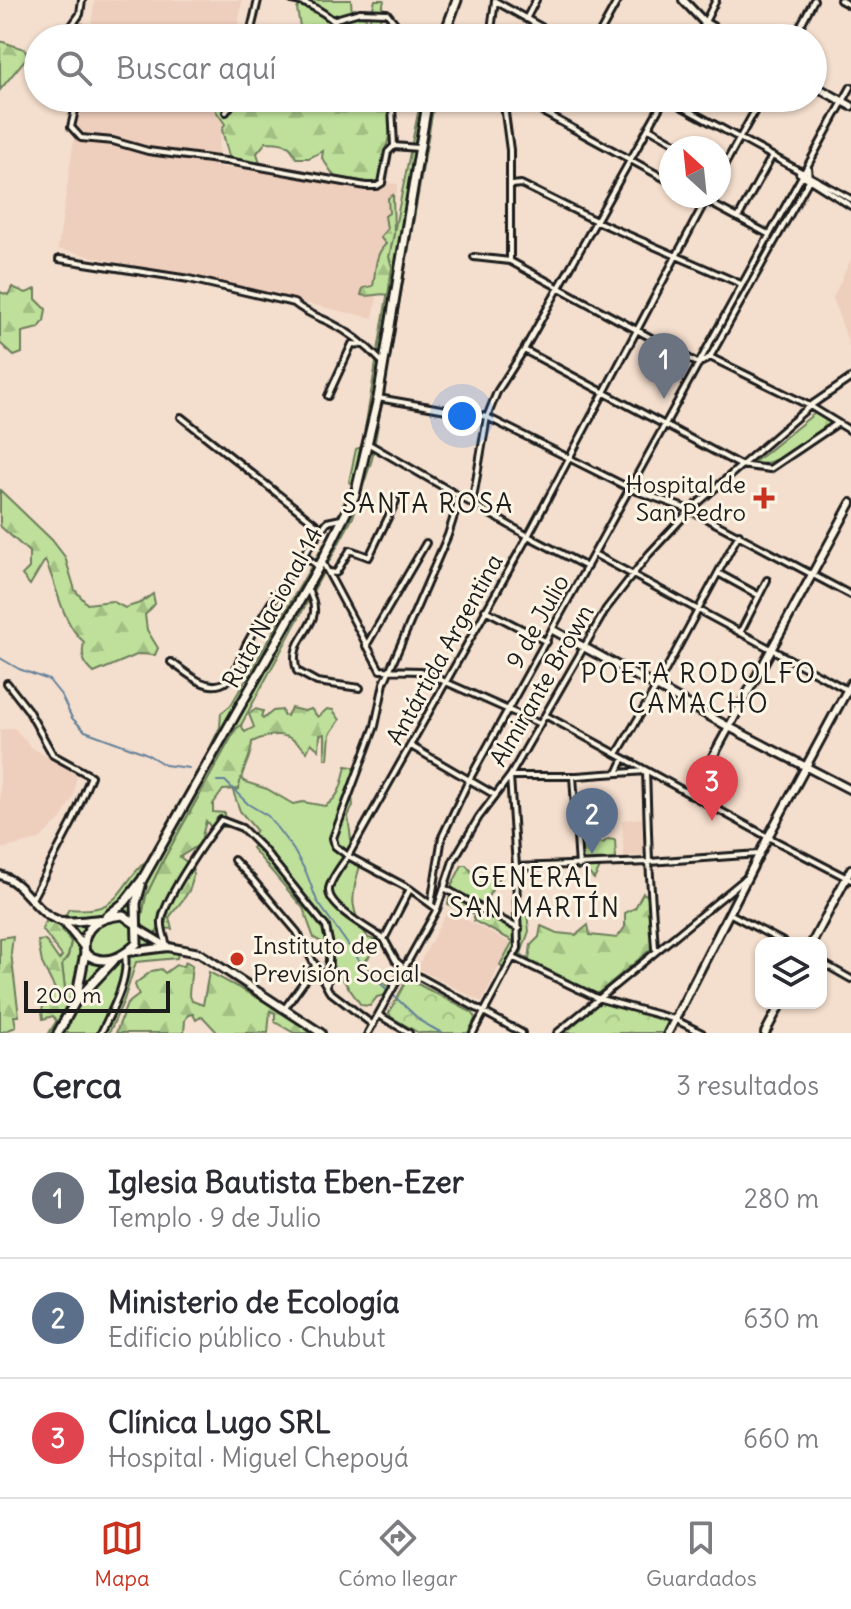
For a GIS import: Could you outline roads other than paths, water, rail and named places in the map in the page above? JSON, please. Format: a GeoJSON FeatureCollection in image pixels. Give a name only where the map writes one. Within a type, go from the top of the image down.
{"type":"FeatureCollection","features":[{"type":"Feature","properties":{"kind":"highway"},"geometry":{"type":"LineString","coordinates":[[448,24],[457,0]]}},
{"type":"Feature","properties":{"kind":"highway","name":"Ruta Nacional 14"},"geometry":{"type":"LineString","coordinates":[[103,918],[125,902],[142,880],[307,588],[355,495],[378,398],[425,112]]}},
{"type":"Feature","properties":{"kind":"highway","name":"Ruta Nacional 14"},"geometry":{"type":"LineString","coordinates":[[137,926],[136,903],[142,880]]}},
{"type":"Feature","properties":{"kind":"highway"},"geometry":{"type":"LineString","coordinates":[[58,1033],[75,1002],[82,980],[83,938],[87,930],[103,918],[123,915],[137,926],[137,943],[115,958],[96,960],[84,950]]}},
{"type":"Feature","properties":{"kind":"highway"},"geometry":{"type":"LineString","coordinates":[[75,1002],[115,958]]}},
{"type":"Feature","properties":{"kind":"main road"},"geometry":{"type":"LineString","coordinates":[[683,0],[707,24]]}},
{"type":"Feature","properties":{"kind":"main road"},"geometry":{"type":"LineString","coordinates":[[827,93],[851,106]]}},
{"type":"Feature","properties":{"kind":"main road"},"geometry":{"type":"LineString","coordinates":[[692,795],[851,503]]}},
{"type":"Feature","properties":{"kind":"main road"},"geometry":{"type":"LineString","coordinates":[[553,630],[851,790]]}},
{"type":"Feature","properties":{"kind":"main road"},"geometry":{"type":"LineString","coordinates":[[668,1033],[759,854],[850,688]]}},
{"type":"Feature","properties":{"kind":"main road"},"geometry":{"type":"LineString","coordinates":[[815,937],[849,879],[851,869]]}},
{"type":"Feature","properties":{"kind":"main road"},"geometry":{"type":"LineString","coordinates":[[0,875],[17,885],[42,911],[63,921],[84,950]]}},
{"type":"Feature","properties":{"kind":"main road"},"geometry":{"type":"LineString","coordinates":[[63,921],[103,918]]}},
{"type":"Feature","properties":{"kind":"main road"},"geometry":{"type":"LineString","coordinates":[[137,926],[168,947]]}},
{"type":"Feature","properties":{"kind":"main road"},"geometry":{"type":"LineString","coordinates":[[126,953],[168,947],[199,953],[321,1033]]}},
{"type":"Feature","properties":{"kind":"main road"},"geometry":{"type":"LineString","coordinates":[[765,1033],[778,1009]]}},
{"type":"Feature","properties":{"kind":"street"},"geometry":{"type":"LineString","coordinates":[[73,24],[80,14],[82,0]]}},
{"type":"Feature","properties":{"kind":"street"},"geometry":{"type":"LineString","coordinates":[[252,24],[258,0]]}},
{"type":"Feature","properties":{"kind":"street"},"geometry":{"type":"LineString","coordinates":[[292,0],[306,2],[336,24]]}},
{"type":"Feature","properties":{"kind":"street"},"geometry":{"type":"LineString","coordinates":[[526,19],[536,0]]}},
{"type":"Feature","properties":{"kind":"street"},"geometry":{"type":"LineString","coordinates":[[605,24],[618,0]]}},
{"type":"Feature","properties":{"kind":"street"},"geometry":{"type":"LineString","coordinates":[[704,22],[716,0]]}},
{"type":"Feature","properties":{"kind":"street"},"geometry":{"type":"LineString","coordinates":[[801,24],[814,0]]}},
{"type":"Feature","properties":{"kind":"street"},"geometry":{"type":"LineString","coordinates":[[840,0],[851,6]]}},
{"type":"Feature","properties":{"kind":"street"},"geometry":{"type":"LineString","coordinates":[[492,24],[495,1],[535,24]]}},
{"type":"Feature","properties":{"kind":"street"},"geometry":{"type":"LineString","coordinates":[[332,20],[360,12],[387,13],[395,24]]}},
{"type":"Feature","properties":{"kind":"street","name":"9 de Julio"},"geometry":{"type":"LineString","coordinates":[[699,364],[710,357],[851,87]]}},
{"type":"Feature","properties":{"kind":"street"},"geometry":{"type":"LineString","coordinates":[[75,112],[71,127],[81,138],[366,186],[382,183],[388,152],[394,146],[392,112]]}},
{"type":"Feature","properties":{"kind":"street"},"geometry":{"type":"LineString","coordinates":[[504,112],[512,185],[510,261]]}},
{"type":"Feature","properties":{"kind":"street"},"geometry":{"type":"LineString","coordinates":[[546,112],[659,175]]}},
{"type":"Feature","properties":{"kind":"street"},"geometry":{"type":"LineString","coordinates":[[472,504],[487,417],[497,392],[524,350],[658,112]]}},
{"type":"Feature","properties":{"kind":"street"},"geometry":{"type":"LineString","coordinates":[[692,112],[795,169],[851,206]]}},
{"type":"Feature","properties":{"kind":"street"},"geometry":{"type":"LineString","coordinates":[[731,152],[754,112]]}},
{"type":"Feature","properties":{"kind":"street"},"geometry":{"type":"LineString","coordinates":[[649,128],[663,136]]}},
{"type":"Feature","properties":{"kind":"street"},"geometry":{"type":"LineString","coordinates":[[394,146],[418,148]]}},
{"type":"Feature","properties":{"kind":"street"},"geometry":{"type":"LineString","coordinates":[[738,218],[772,156]]}},
{"type":"Feature","properties":{"kind":"street"},"geometry":{"type":"LineString","coordinates":[[511,174],[521,184],[596,221],[741,284]]}},
{"type":"Feature","properties":{"kind":"street"},"geometry":{"type":"LineString","coordinates":[[805,175],[851,199]]}},
{"type":"Feature","properties":{"kind":"street","name":"9 de Julio"},"geometry":{"type":"LineString","coordinates":[[431,904],[442,837],[469,780],[768,234],[805,175]]}},
{"type":"Feature","properties":{"kind":"street"},"geometry":{"type":"LineString","coordinates":[[512,185],[521,184]]}},
{"type":"Feature","properties":{"kind":"street","name":"Antártida Argentina"},"geometry":{"type":"LineString","coordinates":[[384,939],[341,910],[331,898],[330,886],[528,536],[701,208]]}},
{"type":"Feature","properties":{"kind":"street"},"geometry":{"type":"LineString","coordinates":[[722,208],[768,234]]}},
{"type":"Feature","properties":{"kind":"street"},"geometry":{"type":"LineString","coordinates":[[474,257],[510,261],[699,364]]}},
{"type":"Feature","properties":{"kind":"street"},"geometry":{"type":"LineString","coordinates":[[59,259],[189,279],[294,303],[306,313],[327,321],[366,345],[384,363]]}},
{"type":"Feature","properties":{"kind":"street"},"geometry":{"type":"LineString","coordinates":[[328,396],[352,344],[366,345]]}},
{"type":"Feature","properties":{"kind":"street"},"geometry":{"type":"LineString","coordinates":[[524,350],[740,465],[770,469],[838,423]]}},
{"type":"Feature","properties":{"kind":"street"},"geometry":{"type":"LineString","coordinates":[[704,354],[810,406],[851,431]]}},
{"type":"Feature","properties":{"kind":"street","name":"Almirante Brown"},"geometry":{"type":"LineString","coordinates":[[368,1033],[437,909],[453,861],[479,817],[510,776],[606,609],[690,510],[810,406],[851,378]]}},
{"type":"Feature","properties":{"kind":"street"},"geometry":{"type":"LineString","coordinates":[[378,398],[487,417],[631,489],[690,510],[851,595]]}},
{"type":"Feature","properties":{"kind":"street"},"geometry":{"type":"LineString","coordinates":[[181,417],[322,529]]}},
{"type":"Feature","properties":{"kind":"street"},"geometry":{"type":"LineString","coordinates":[[369,444],[587,567]]}},
{"type":"Feature","properties":{"kind":"street"},"geometry":{"type":"LineString","coordinates":[[437,909],[410,889],[348,856],[335,846],[333,838],[375,726],[384,683],[448,535],[460,497]]}},
{"type":"Feature","properties":{"kind":"street"},"geometry":{"type":"LineString","coordinates":[[329,572],[336,573],[350,550],[369,557],[396,501]]}},
{"type":"Feature","properties":{"kind":"street"},"geometry":{"type":"LineString","coordinates":[[171,662],[205,684],[219,685],[230,679],[248,642],[303,555],[327,522],[344,518]]}},
{"type":"Feature","properties":{"kind":"street"},"geometry":{"type":"LineString","coordinates":[[617,754],[739,534]]}},
{"type":"Feature","properties":{"kind":"street"},"geometry":{"type":"LineString","coordinates":[[366,646],[426,543]]}},
{"type":"Feature","properties":{"kind":"street"},"geometry":{"type":"LineString","coordinates":[[594,554],[771,650],[850,688]]}},
{"type":"Feature","properties":{"kind":"street"},"geometry":{"type":"LineString","coordinates":[[303,555],[329,572],[377,668],[421,671],[540,724]]}},
{"type":"Feature","properties":{"kind":"street"},"geometry":{"type":"LineString","coordinates":[[718,573],[758,596]]}},
{"type":"Feature","properties":{"kind":"street"},"geometry":{"type":"LineString","coordinates":[[740,633],[767,580]]}},
{"type":"Feature","properties":{"kind":"street"},"geometry":{"type":"LineString","coordinates":[[307,588],[316,604],[315,618],[300,637],[295,663],[297,671],[317,682],[360,688]]}},
{"type":"Feature","properties":{"kind":"street"},"geometry":{"type":"LineString","coordinates":[[485,610],[547,642]]}},
{"type":"Feature","properties":{"kind":"street"},"geometry":{"type":"LineString","coordinates":[[7,683],[28,710],[53,755],[91,776],[72,823],[32,899]]}},
{"type":"Feature","properties":{"kind":"street"},"geometry":{"type":"LineString","coordinates":[[545,715],[849,879]]}},
{"type":"Feature","properties":{"kind":"street"},"geometry":{"type":"LineString","coordinates":[[411,746],[496,796]]}},
{"type":"Feature","properties":{"kind":"street"},"geometry":{"type":"LineString","coordinates":[[617,773],[624,758]]}},
{"type":"Feature","properties":{"kind":"street"},"geometry":{"type":"LineString","coordinates":[[473,1033],[518,948],[510,776],[646,771]]}},
{"type":"Feature","properties":{"kind":"street"},"geometry":{"type":"LineString","coordinates":[[646,771],[655,950]]}},
{"type":"Feature","properties":{"kind":"street"},"geometry":{"type":"LineString","coordinates":[[573,776],[579,866]]}},
{"type":"Feature","properties":{"kind":"street"},"geometry":{"type":"LineString","coordinates":[[168,947],[162,930],[166,908],[208,836],[221,820],[242,828],[264,850],[326,927],[330,968],[327,986]]}},
{"type":"Feature","properties":{"kind":"street"},"geometry":{"type":"LineString","coordinates":[[516,867],[759,854]]}},
{"type":"Feature","properties":{"kind":"street"},"geometry":{"type":"LineString","coordinates":[[234,860],[297,932],[335,997],[373,1025]]}},
{"type":"Feature","properties":{"kind":"street"},"geometry":{"type":"LineString","coordinates":[[557,1033],[748,875]]}},
{"type":"Feature","properties":{"kind":"street"},"geometry":{"type":"LineString","coordinates":[[444,888],[519,929]]}},
{"type":"Feature","properties":{"kind":"street"},"geometry":{"type":"LineString","coordinates":[[410,889],[384,939],[396,961],[405,969],[522,1033]]}},
{"type":"Feature","properties":{"kind":"street"},"geometry":{"type":"LineString","coordinates":[[729,913],[774,937]]}},
{"type":"Feature","properties":{"kind":"street"},"geometry":{"type":"LineString","coordinates":[[101,1033],[123,979],[126,953]]}},
{"type":"Feature","properties":{"kind":"street"},"geometry":{"type":"LineString","coordinates":[[514,958],[597,998],[674,1019],[702,1033]]}},
{"type":"Feature","properties":{"kind":"street"},"geometry":{"type":"LineString","coordinates":[[284,1010],[316,965]]}},
{"type":"Feature","properties":{"kind":"street"},"geometry":{"type":"LineString","coordinates":[[827,965],[851,979]]}},
{"type":"Feature","properties":{"kind":"street"},"geometry":{"type":"LineString","coordinates":[[379,1015],[409,1033]]}},
{"type":"Feature","properties":{"kind":"waterway"},"geometry":{"type":"LineString","coordinates":[[0,658],[49,680],[61,695],[72,718],[85,731],[145,753],[165,765],[189,768]]}},
{"type":"Feature","properties":{"kind":"waterway"},"geometry":{"type":"LineString","coordinates":[[217,781],[225,781],[248,804],[268,816],[293,849],[317,901],[366,970],[422,1022],[442,1033]]}},
{"type":"Feature","properties":{"kind":"place","name":"Iglesia Bautista Eben-Ezer"},"geometry":{"type":"Point","coordinates":[664,399]}},
{"type":"Feature","properties":{"kind":"place","name":"Hospital de San Pedro"},"geometry":{"type":"Point","coordinates":[764,498]}},
{"type":"Feature","properties":{"kind":"place","name":"Clínica Lugo SRL"},"geometry":{"type":"Point","coordinates":[712,821]}},
{"type":"Feature","properties":{"kind":"place","name":"Ministerio de Ecología"},"geometry":{"type":"Point","coordinates":[592,854]}},
{"type":"Feature","properties":{"kind":"place","name":"Instituto de Previsión Social"},"geometry":{"type":"Point","coordinates":[237,959]}},
{"type":"Feature","properties":{"kind":"district","name":"SANTA ROSA"},"geometry":{"type":"Point","coordinates":[428,503]}},
{"type":"Feature","properties":{"kind":"district","name":"POETA RODOLFO CAMACHO"},"geometry":{"type":"Point","coordinates":[699,688]}},
{"type":"Feature","properties":{"kind":"district","name":"GENERAL SAN MARTÍN"},"geometry":{"type":"Point","coordinates":[535,892]}}]}
